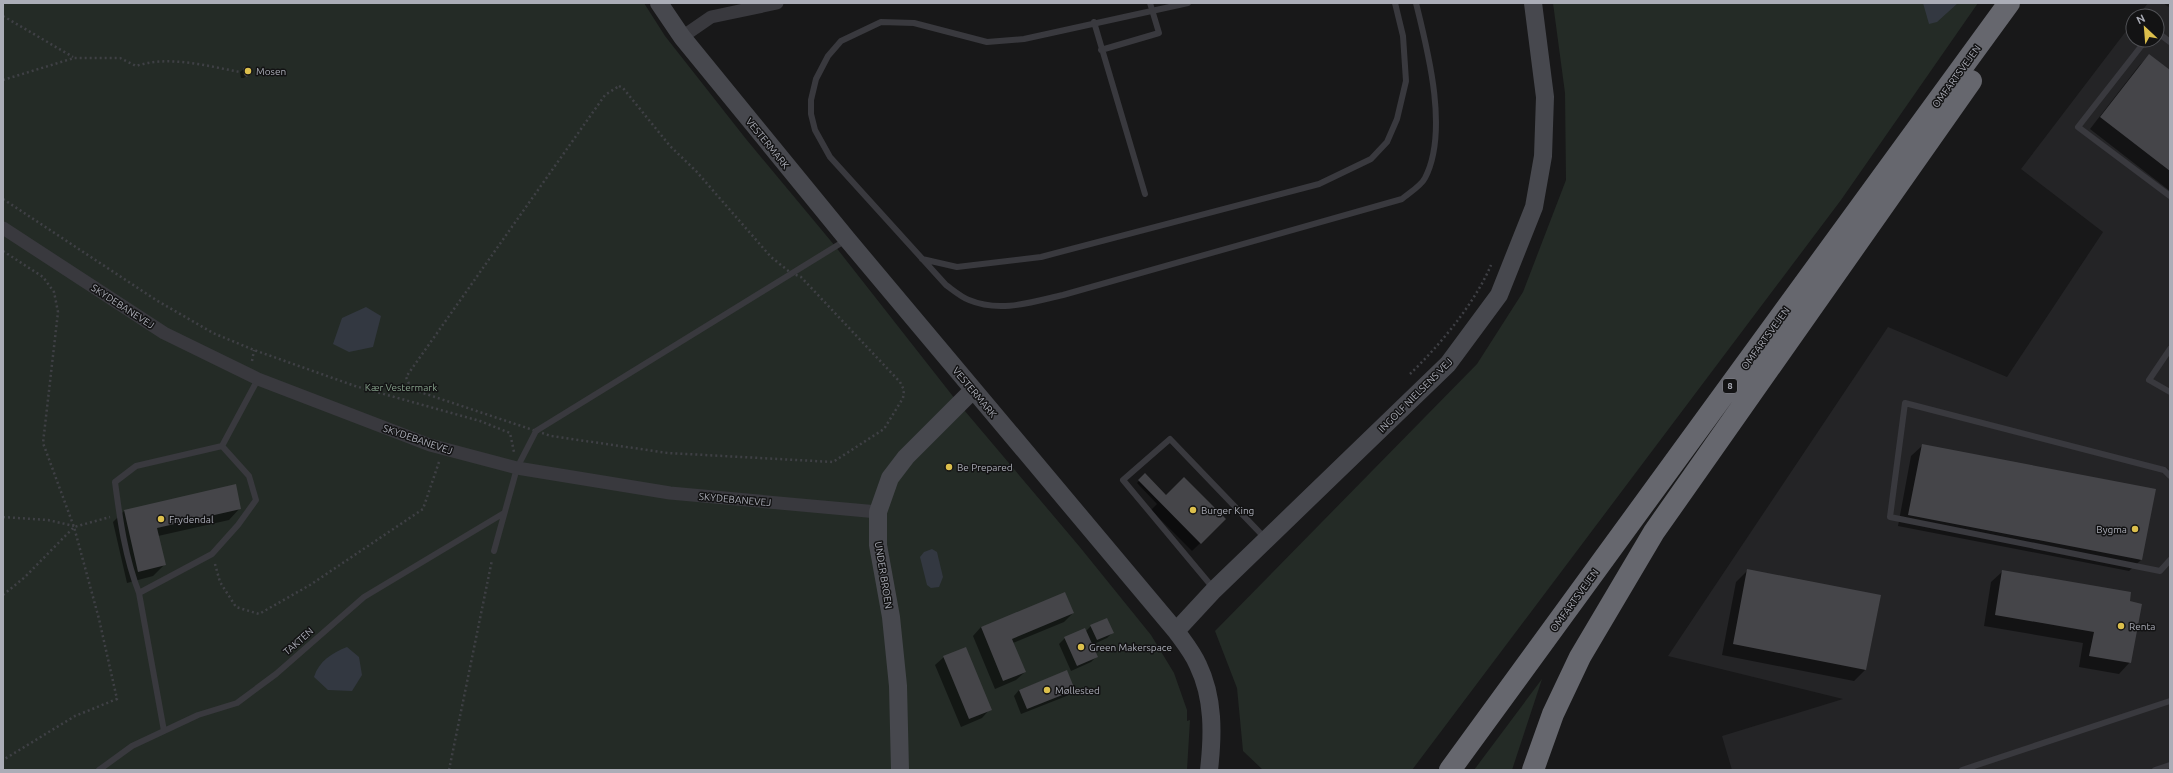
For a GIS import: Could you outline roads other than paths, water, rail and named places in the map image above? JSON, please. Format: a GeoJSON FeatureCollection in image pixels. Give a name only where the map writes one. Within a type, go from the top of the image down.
{"type":"FeatureCollection","features":[{"type":"Feature","properties":{"kind":"highway","name":"OMFARTSVEJEN"},"geometry":{"type":"LineString","coordinates":[[1450,770],[2010,3]]}},
{"type":"Feature","properties":{"kind":"highway"},"geometry":{"type":"LineString","coordinates":[[1533,770],[1553,714],[1580,657],[1654,532],[1971,81],[2018,3]]}},
{"type":"Feature","properties":{"kind":"street","name":"VESTERMARK"},"geometry":{"type":"LineString","coordinates":[[659,3],[682,37],[847,239],[1176,631],[1198,664],[1209,693],[1213,738],[1209,770]]}},
{"type":"Feature","properties":{"kind":"street"},"geometry":{"type":"LineString","coordinates":[[682,37],[711,17],[777,3]]}},
{"type":"Feature","properties":{"kind":"street","name":"INGOLF NIELSENS VEJ"},"geometry":{"type":"LineString","coordinates":[[1176,631],[1214,590],[1448,364],[1499,295],[1534,207],[1543,156],[1545,97],[1533,3]]}},
{"type":"Feature","properties":{"kind":"street","name":"SKYDEBANEVEJ"},"geometry":{"type":"LineString","coordinates":[[3,228],[164,333],[258,379],[444,449],[517,468],[670,493],[878,512]]}},
{"type":"Feature","properties":{"kind":"street","name":"UNDER BROEN"},"geometry":{"type":"LineString","coordinates":[[900,770],[898,686],[891,617],[878,545],[878,512],[890,478],[906,457],[973,390]]}},
{"type":"Feature","properties":{"kind":"lane"},"geometry":{"type":"LineString","coordinates":[[1101,50],[1159,33],[1150,3]]}},
{"type":"Feature","properties":{"kind":"lane"},"geometry":{"type":"LineString","coordinates":[[1188,3],[1094,22],[1024,39],[987,42],[914,23],[881,22],[842,41],[828,56],[816,79],[811,100],[811,114],[815,130],[830,157],[946,285],[968,300],[990,307],[1018,306],[1063,295],[1402,198],[1424,179],[1433,157],[1435,124],[1431,67],[1416,3]]}},
{"type":"Feature","properties":{"kind":"lane"},"geometry":{"type":"LineString","coordinates":[[922,259],[958,267],[1041,257],[1319,184],[1371,159],[1387,142],[1397,118],[1406,81],[1403,36],[1395,3]]}},
{"type":"Feature","properties":{"kind":"lane"},"geometry":{"type":"LineString","coordinates":[[1094,22],[1101,50],[1145,194]]}},
{"type":"Feature","properties":{"kind":"lane"},"geometry":{"type":"LineString","coordinates":[[2140,48],[2078,127],[2170,196]]}},
{"type":"Feature","properties":{"kind":"lane"},"geometry":{"type":"LineString","coordinates":[[494,551],[517,468],[536,431],[847,239]]}},
{"type":"Feature","properties":{"kind":"lane"},"geometry":{"type":"LineString","coordinates":[[2170,349],[2149,380],[2170,392]]}},
{"type":"Feature","properties":{"kind":"lane"},"geometry":{"type":"LineString","coordinates":[[164,731],[139,593],[133,577],[119,514],[115,482],[136,466],[222,446],[258,379]]}},
{"type":"Feature","properties":{"kind":"lane"},"geometry":{"type":"LineString","coordinates":[[2170,476],[2164,470],[1905,403],[1890,517],[2160,571],[2170,560]]}},
{"type":"Feature","properties":{"kind":"lane"},"geometry":{"type":"LineString","coordinates":[[1214,590],[1123,480],[1170,439],[1267,540]]}},
{"type":"Feature","properties":{"kind":"lane"},"geometry":{"type":"LineString","coordinates":[[139,593],[212,554],[238,525],[256,500],[248,476],[222,446]]}},
{"type":"Feature","properties":{"kind":"lane","name":"TAKTEN"},"geometry":{"type":"LineString","coordinates":[[99,770],[132,746],[198,715],[237,703],[276,674],[364,597],[504,513]]}},
{"type":"Feature","properties":{"kind":"lane"},"geometry":{"type":"LineString","coordinates":[[1962,770],[2170,701]]}},
{"type":"Feature","properties":{"kind":"lane"},"geometry":{"type":"LineString","coordinates":[[2155,770],[2170,765]]}},
{"type":"Feature","properties":{"kind":"place","name":"Mosen"},"geometry":{"type":"Point","coordinates":[248,71]}},
{"type":"Feature","properties":{"kind":"place","name":"Be Prepared"},"geometry":{"type":"Point","coordinates":[949,467]}},
{"type":"Feature","properties":{"kind":"place","name":"Burger King"},"geometry":{"type":"Point","coordinates":[1193,510]}},
{"type":"Feature","properties":{"kind":"place","name":"Frydendal"},"geometry":{"type":"Point","coordinates":[161,519]}},
{"type":"Feature","properties":{"kind":"place","name":"Bygma"},"geometry":{"type":"Point","coordinates":[2135,529]}},
{"type":"Feature","properties":{"kind":"place","name":"Renta"},"geometry":{"type":"Point","coordinates":[2121,626]}},
{"type":"Feature","properties":{"kind":"place","name":"Green Makerspace"},"geometry":{"type":"Point","coordinates":[1081,647]}},
{"type":"Feature","properties":{"kind":"place","name":"Møllested"},"geometry":{"type":"Point","coordinates":[1047,690]}},
{"type":"Feature","properties":{"kind":"park label","name":"Kær Vestermark"},"geometry":{"type":"Point","coordinates":[401,387]}}]}
